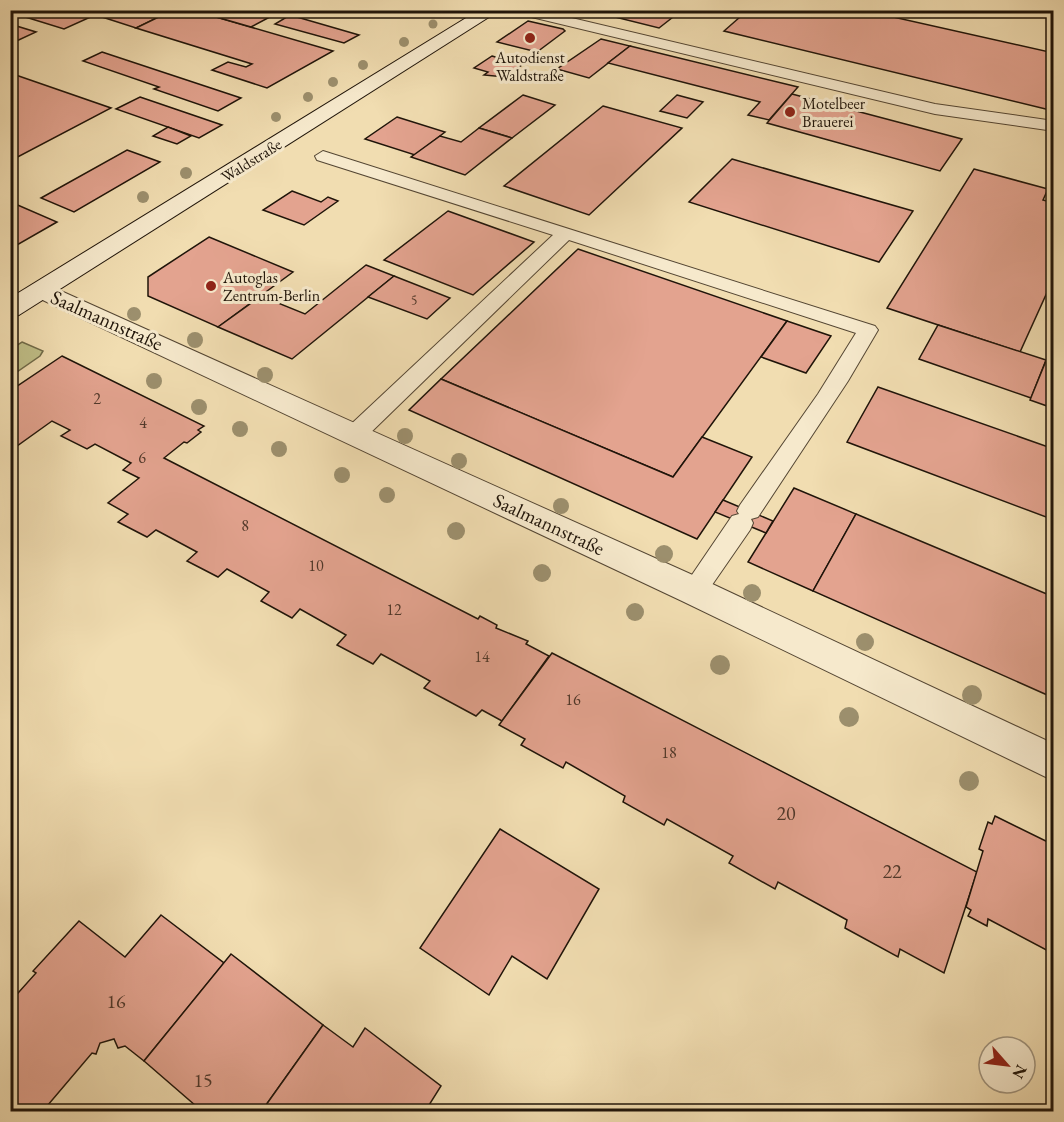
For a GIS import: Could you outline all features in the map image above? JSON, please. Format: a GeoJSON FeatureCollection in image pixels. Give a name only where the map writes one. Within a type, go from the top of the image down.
{"type":"FeatureCollection","features":[{"type":"Feature","properties":{"kind":"street","name":"Waldstraße"},"geometry":{"type":"LineString","coordinates":[[10,309],[492,10]]}},
{"type":"Feature","properties":{"kind":"street","name":"Saalmannstraße"},"geometry":{"type":"LineString","coordinates":[[41,290],[694,591],[1053,763]]}},
{"type":"Feature","properties":{"kind":"lane"},"geometry":{"type":"LineString","coordinates":[[519,10],[935,109],[1053,126]]}},
{"type":"Feature","properties":{"kind":"lane"},"geometry":{"type":"LineString","coordinates":[[323,156],[868,330],[847,368],[786,453],[694,591]]}},
{"type":"Feature","properties":{"kind":"lane"},"geometry":{"type":"LineString","coordinates":[[354,434],[565,234]]}},
{"type":"Feature","properties":{"kind":"shaded area"},"geometry":{"type":"Polygon","coordinates":[[[22,342],[43,351],[40,356],[11,376],[11,349],[22,342]]]}},
{"type":"Feature","properties":{"kind":"building"},"geometry":{"type":"Polygon","coordinates":[[[29,10],[106,10],[64,29],[19,15],[29,10]]]}},
{"type":"Feature","properties":{"kind":"building"},"geometry":{"type":"Polygon","coordinates":[[[106,10],[173,10],[136,28],[96,15],[106,10]]]}},
{"type":"Feature","properties":{"kind":"building"},"geometry":{"type":"Polygon","coordinates":[[[173,10],[192,10],[333,51],[267,88],[212,70],[228,62],[246,67],[252,64],[136,28],[173,10]]]}},
{"type":"Feature","properties":{"kind":"building"},"geometry":{"type":"Polygon","coordinates":[[[192,10],[231,10],[241,13],[247,10],[283,10],[251,27],[192,10]]]}},
{"type":"Feature","properties":{"kind":"building"},"geometry":{"type":"Polygon","coordinates":[[[587,10],[682,10],[659,28],[587,10]]]}},
{"type":"Feature","properties":{"kind":"building"},"geometry":{"type":"Polygon","coordinates":[[[748,10],[862,10],[1054,53],[1054,111],[724,31],[748,10]]]}},
{"type":"Feature","properties":{"kind":"building"},"geometry":{"type":"Polygon","coordinates":[[[290,15],[359,35],[344,43],[275,24],[290,15]]]}},
{"type":"Feature","properties":{"kind":"building","name":"Autodienst Waldstraße"},"geometry":{"type":"Polygon","coordinates":[[[528,21],[565,31],[537,52],[497,42],[528,21]]]}},
{"type":"Feature","properties":{"kind":"building"},"geometry":{"type":"Polygon","coordinates":[[[10,24],[36,32],[10,44],[10,24]]]}},
{"type":"Feature","properties":{"kind":"building"},"geometry":{"type":"Polygon","coordinates":[[[601,39],[630,46],[589,78],[557,69],[601,39]]]}},
{"type":"Feature","properties":{"kind":"building"},"geometry":{"type":"Polygon","coordinates":[[[630,46],[798,87],[769,120],[748,115],[760,102],[608,63],[630,46]]]}},
{"type":"Feature","properties":{"kind":"building"},"geometry":{"type":"Polygon","coordinates":[[[102,52],[241,98],[218,111],[154,89],[159,87],[83,61],[102,52]]]}},
{"type":"Feature","properties":{"kind":"building"},"geometry":{"type":"Polygon","coordinates":[[[492,56],[522,65],[505,77],[484,75],[488,72],[474,68],[492,56]]]}},
{"type":"Feature","properties":{"kind":"building"},"geometry":{"type":"Polygon","coordinates":[[[10,73],[111,108],[10,161],[10,73]]]}},
{"type":"Feature","properties":{"kind":"building"},"geometry":{"type":"Polygon","coordinates":[[[792,94],[962,139],[940,171],[767,123],[792,94]]]}},
{"type":"Feature","properties":{"kind":"building"},"geometry":{"type":"Polygon","coordinates":[[[523,95],[555,105],[512,138],[479,128],[523,95]]]}},
{"type":"Feature","properties":{"kind":"building"},"geometry":{"type":"Polygon","coordinates":[[[677,95],[703,102],[687,118],[660,111],[677,95]]]}},
{"type":"Feature","properties":{"kind":"building"},"geometry":{"type":"Polygon","coordinates":[[[140,97],[222,125],[199,138],[116,109],[140,97]]]}},
{"type":"Feature","properties":{"kind":"building"},"geometry":{"type":"Polygon","coordinates":[[[603,106],[682,128],[589,215],[504,186],[603,106]]]}},
{"type":"Feature","properties":{"kind":"building"},"geometry":{"type":"Polygon","coordinates":[[[397,117],[445,132],[415,155],[365,139],[397,117]]]}},
{"type":"Feature","properties":{"kind":"building"},"geometry":{"type":"Polygon","coordinates":[[[168,127],[191,136],[177,144],[153,136],[168,127]]]}},
{"type":"Feature","properties":{"kind":"building"},"geometry":{"type":"Polygon","coordinates":[[[479,128],[512,138],[465,175],[411,157],[440,136],[461,142],[479,128]]]}},
{"type":"Feature","properties":{"kind":"building"},"geometry":{"type":"Polygon","coordinates":[[[127,150],[160,162],[74,212],[41,198],[127,150]]]}},
{"type":"Feature","properties":{"kind":"building"},"geometry":{"type":"Polygon","coordinates":[[[732,159],[913,211],[879,262],[689,202],[732,159]]]}},
{"type":"Feature","properties":{"kind":"building"},"geometry":{"type":"Polygon","coordinates":[[[974,169],[1048,189],[1043,200],[1054,203],[1054,277],[1020,352],[887,308],[974,169]]]}},
{"type":"Feature","properties":{"kind":"building"},"geometry":{"type":"Polygon","coordinates":[[[292,191],[321,202],[328,197],[338,201],[304,225],[263,210],[292,191]]]}},
{"type":"Feature","properties":{"kind":"building"},"geometry":{"type":"Polygon","coordinates":[[[13,203],[57,222],[10,249],[10,204],[13,203]]]}},
{"type":"Feature","properties":{"kind":"building"},"geometry":{"type":"Polygon","coordinates":[[[448,211],[534,242],[473,295],[384,260],[448,211]]]}},
{"type":"Feature","properties":{"kind":"building","name":"Autoglas Zentrum-Berlin"},"geometry":{"type":"Polygon","coordinates":[[[209,237],[293,272],[218,327],[148,296],[148,277],[209,237]]]}},
{"type":"Feature","properties":{"kind":"building"},"geometry":{"type":"Polygon","coordinates":[[[578,249],[787,321],[673,477],[441,379],[578,249]]]}},
{"type":"Feature","properties":{"kind":"building"},"geometry":{"type":"Polygon","coordinates":[[[366,265],[394,276],[292,359],[218,327],[261,296],[305,314],[366,265]]]}},
{"type":"Feature","properties":{"kind":"building"},"geometry":{"type":"Polygon","coordinates":[[[394,276],[450,298],[427,319],[368,297],[394,276]]]}},
{"type":"Feature","properties":{"kind":"building"},"geometry":{"type":"Polygon","coordinates":[[[787,321],[831,336],[806,373],[761,357],[787,321]]]}},
{"type":"Feature","properties":{"kind":"building"},"geometry":{"type":"Polygon","coordinates":[[[938,325],[1046,360],[1031,398],[919,359],[938,325]]]}},
{"type":"Feature","properties":{"kind":"building"},"geometry":{"type":"Polygon","coordinates":[[[1050,351],[1054,352],[1054,401],[1050,400],[1047,406],[1030,400],[1050,351]]]}},
{"type":"Feature","properties":{"kind":"building"},"geometry":{"type":"Polygon","coordinates":[[[62,356],[204,426],[198,430],[201,432],[164,458],[478,619],[480,616],[497,625],[496,628],[528,641],[526,644],[549,656],[502,721],[482,710],[476,716],[424,688],[430,681],[381,654],[373,664],[337,645],[346,635],[300,609],[292,618],[261,601],[269,592],[227,569],[218,577],[187,561],[197,552],[156,530],[147,537],[118,522],[128,514],[108,503],[139,478],[123,470],[131,463],[95,444],[87,449],[61,436],[70,430],[52,421],[10,451],[10,391],[62,356]]]}},
{"type":"Feature","properties":{"kind":"building"},"geometry":{"type":"Polygon","coordinates":[[[441,379],[673,477],[702,437],[752,457],[697,539],[409,410],[441,379]]]}},
{"type":"Feature","properties":{"kind":"building"},"geometry":{"type":"Polygon","coordinates":[[[878,387],[1054,449],[1054,520],[847,442],[878,387]]]}},
{"type":"Feature","properties":{"kind":"building"},"geometry":{"type":"Polygon","coordinates":[[[794,488],[856,514],[813,591],[748,562],[794,488]]]}},
{"type":"Feature","properties":{"kind":"building"},"geometry":{"type":"Polygon","coordinates":[[[723,500],[773,521],[766,533],[715,512],[723,500]]]}},
{"type":"Feature","properties":{"kind":"building"},"geometry":{"type":"Polygon","coordinates":[[[856,514],[1054,597],[1054,698],[813,591],[856,514]]]}},
{"type":"Feature","properties":{"kind":"building"},"geometry":{"type":"Polygon","coordinates":[[[552,653],[977,872],[944,973],[900,949],[898,957],[845,928],[847,920],[778,882],[775,889],[729,863],[733,856],[667,819],[664,825],[623,802],[625,796],[566,762],[563,768],[521,745],[525,739],[499,725],[552,653]]]}},
{"type":"Feature","properties":{"kind":"building"},"geometry":{"type":"Polygon","coordinates":[[[995,816],[1054,845],[1054,954],[988,919],[987,926],[968,916],[971,910],[966,907],[983,851],[979,849],[988,822],[992,824],[995,816]]]}},
{"type":"Feature","properties":{"kind":"building"},"geometry":{"type":"Polygon","coordinates":[[[500,829],[599,889],[547,979],[512,956],[489,995],[420,948],[500,829]]]}},
{"type":"Feature","properties":{"kind":"building"},"geometry":{"type":"Polygon","coordinates":[[[161,915],[224,963],[144,1061],[125,1046],[118,1048],[114,1039],[100,1043],[96,1054],[92,1053],[42,1112],[10,1112],[10,1002],[36,973],[33,971],[79,921],[125,957],[161,915]]]}},
{"type":"Feature","properties":{"kind":"building"},"geometry":{"type":"Polygon","coordinates":[[[231,954],[323,1025],[261,1112],[203,1112],[144,1061],[231,954]]]}},
{"type":"Feature","properties":{"kind":"building"},"geometry":{"type":"Polygon","coordinates":[[[323,1025],[353,1047],[365,1028],[441,1086],[429,1105],[438,1112],[261,1112],[323,1025]]]}},
{"type":"Feature","properties":{"kind":"place","name":"Autodienst Waldstraße"},"geometry":{"type":"Point","coordinates":[530,38]}},
{"type":"Feature","properties":{"kind":"place","name":"Motelbeer Brauerei"},"geometry":{"type":"Point","coordinates":[790,112]}},
{"type":"Feature","properties":{"kind":"place","name":"Autoglas Zentrum-Berlin"},"geometry":{"type":"Point","coordinates":[211,286]}}]}
